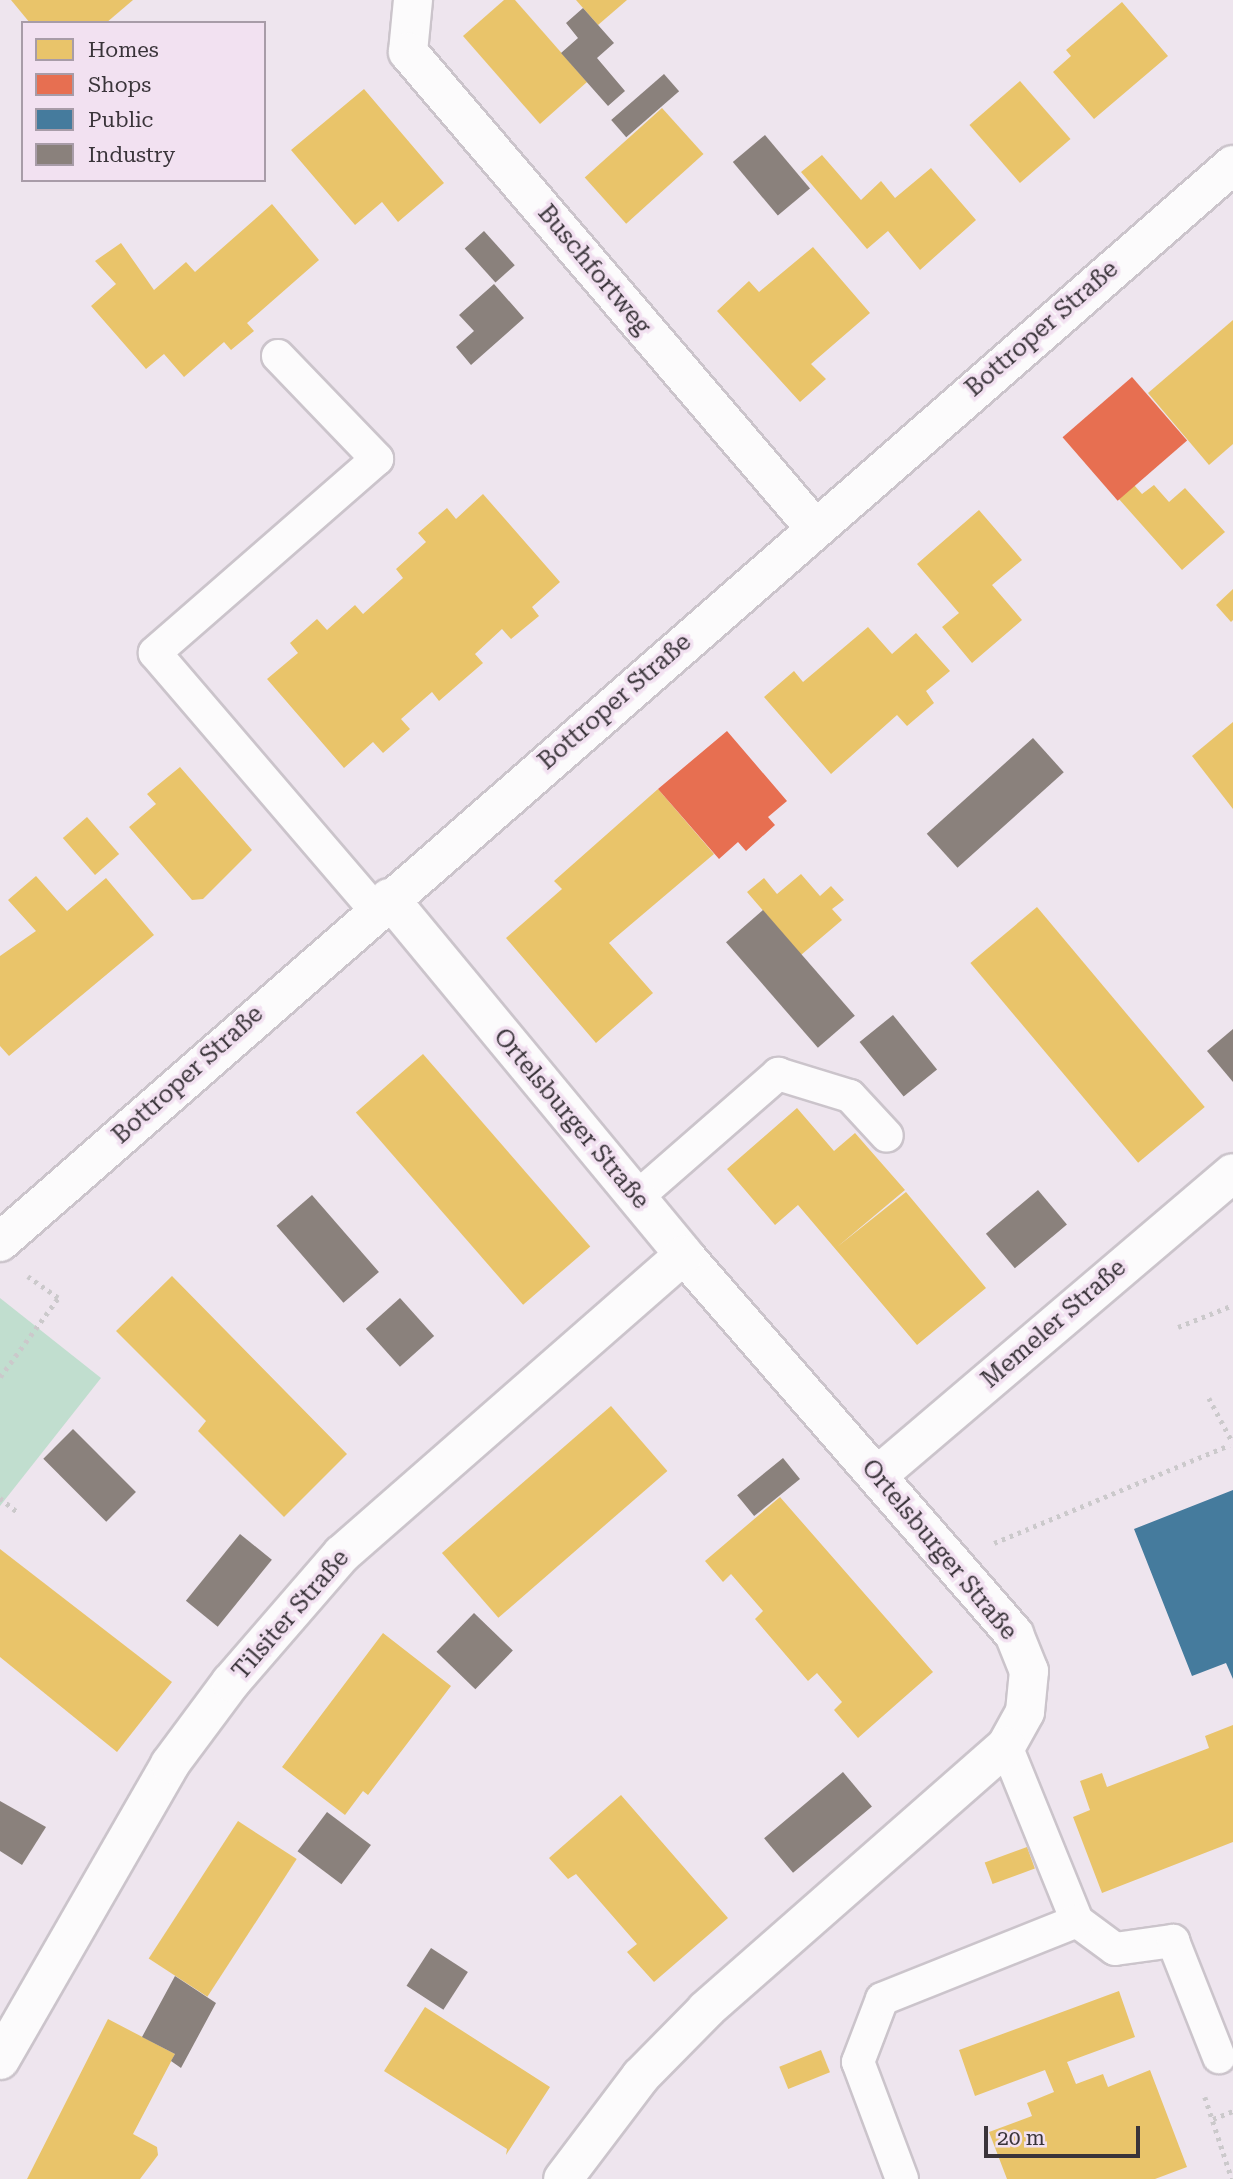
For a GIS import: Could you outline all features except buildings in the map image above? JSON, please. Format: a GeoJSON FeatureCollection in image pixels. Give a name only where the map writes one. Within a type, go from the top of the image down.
{"type":"FeatureCollection","features":[{"type":"Feature","properties":{"kind":"street","name":"Buschfortweg"},"geometry":{"type":"LineString","coordinates":[[413,0],[408,52],[814,527]]}},
{"type":"Feature","properties":{"kind":"street","name":"Bottroper Straße"},"geometry":{"type":"LineString","coordinates":[[10,1257],[382,904],[1233,166]]}},
{"type":"Feature","properties":{"kind":"street","name":"Ortelsburger Straße"},"geometry":{"type":"LineString","coordinates":[[382,904],[1014,1634],[1029,1671],[1025,1712],[1006,1746],[706,2010],[641,2076],[564,2179]]}},
{"type":"Feature","properties":{"kind":"street","name":"Memeler Straße"},"geometry":{"type":"LineString","coordinates":[[877,1476],[1233,1173]]}},
{"type":"Feature","properties":{"kind":"street","name":"Tilsiter Straße"},"geometry":{"type":"LineString","coordinates":[[0,2060],[170,1764],[231,1682],[342,1554],[684,1255]]}},
{"type":"Feature","properties":{"kind":"lane"},"geometry":{"type":"LineString","coordinates":[[278,356],[377,458],[155,653],[382,904]]}},
{"type":"Feature","properties":{"kind":"lane"},"geometry":{"type":"LineString","coordinates":[[636,1198],[778,1074],[850,1096],[887,1136]]}},
{"type":"Feature","properties":{"kind":"lane"},"geometry":{"type":"LineString","coordinates":[[1006,1746],[1077,1921],[1115,1949],[1174,1941],[1219,2057]]}},
{"type":"Feature","properties":{"kind":"lane"},"geometry":{"type":"LineString","coordinates":[[902,2179],[858,2062],[882,1998],[1077,1921]]}},
{"type":"Feature","properties":{"kind":"path"},"geometry":{"type":"LineString","coordinates":[[0,1377],[58,1298],[10,1257]]}},
{"type":"Feature","properties":{"kind":"path"},"geometry":{"type":"LineString","coordinates":[[1178,1327],[1233,1305]]}},
{"type":"Feature","properties":{"kind":"path"},"geometry":{"type":"LineString","coordinates":[[1042,1523],[1231,1444],[1209,1398]]}},
{"type":"Feature","properties":{"kind":"path"},"geometry":{"type":"LineString","coordinates":[[0,1498],[17,1512]]}},
{"type":"Feature","properties":{"kind":"path"},"geometry":{"type":"LineString","coordinates":[[1219,2057],[1196,2070],[1232,2179]]}},
{"type":"Feature","properties":{"kind":"path"},"geometry":{"type":"LineString","coordinates":[[1213,2119],[1233,2111]]}},
{"type":"Feature","properties":{"kind":"green space"},"geometry":{"type":"Polygon","coordinates":[[[0,1298],[101,1378],[0,1506],[0,1298]]]}}]}
